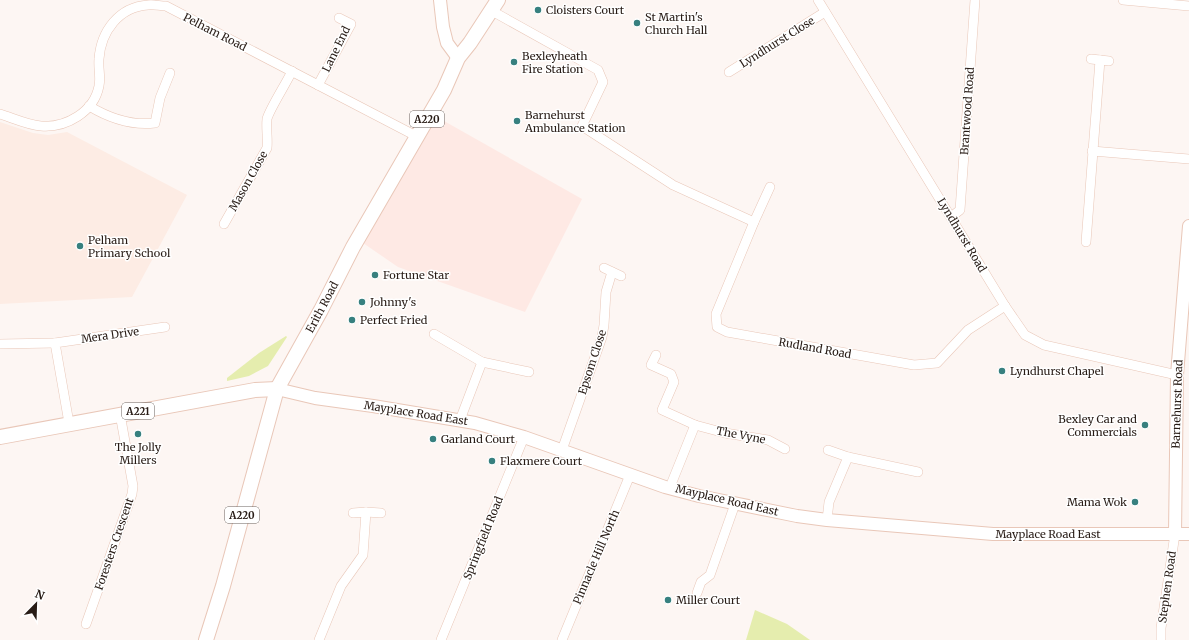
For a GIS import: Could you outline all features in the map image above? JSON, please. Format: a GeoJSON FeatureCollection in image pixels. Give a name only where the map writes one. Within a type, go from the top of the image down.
{"type":"FeatureCollection","features":[{"type":"Feature","properties":{"kind":"main road","name":"Erith Road"},"geometry":{"type":"LineString","coordinates":[[206,640],[223,586],[277,389],[321,310],[353,247],[444,90],[458,58],[495,5]]}},
{"type":"Feature","properties":{"kind":"main road","name":"A221"},"geometry":{"type":"LineString","coordinates":[[0,437],[69,423],[255,390],[277,389]]}},
{"type":"Feature","properties":{"kind":"street"},"geometry":{"type":"LineString","coordinates":[[440,0],[443,26],[447,43],[458,58]]}},
{"type":"Feature","properties":{"kind":"street","name":"Lyndhurst Road"},"geometry":{"type":"LineString","coordinates":[[818,0],[1004,306],[1025,335],[1044,345],[1177,375]]}},
{"type":"Feature","properties":{"kind":"street","name":"Brantwood Road"},"geometry":{"type":"LineString","coordinates":[[951,217],[960,210],[975,0]]}},
{"type":"Feature","properties":{"kind":"street"},"geometry":{"type":"LineString","coordinates":[[1123,0],[1189,6]]}},
{"type":"Feature","properties":{"kind":"street","name":"Pelham Road"},"geometry":{"type":"LineString","coordinates":[[0,114],[39,126],[51,126],[64,123],[78,117],[89,106],[99,87],[100,78],[98,60],[100,45],[105,33],[118,17],[147,2],[166,6],[418,137]]}},
{"type":"Feature","properties":{"kind":"street"},"geometry":{"type":"LineString","coordinates":[[495,5],[598,70],[603,82],[582,126],[673,185],[754,222]]}},
{"type":"Feature","properties":{"kind":"street","name":"Lyndhurst Close"},"geometry":{"type":"LineString","coordinates":[[729,72],[825,12]]}},
{"type":"Feature","properties":{"kind":"street","name":"Lane End"},"geometry":{"type":"LineString","coordinates":[[318,85],[351,24],[339,18]]}},
{"type":"Feature","properties":{"kind":"street"},"geometry":{"type":"LineString","coordinates":[[1086,242],[1092,151],[1105,60],[1090,59]]}},
{"type":"Feature","properties":{"kind":"street","name":"Mason Close"},"geometry":{"type":"LineString","coordinates":[[224,224],[267,148],[267,117],[292,71]]}},
{"type":"Feature","properties":{"kind":"street"},"geometry":{"type":"LineString","coordinates":[[89,106],[118,120],[144,124],[155,123],[160,98],[170,73]]}},
{"type":"Feature","properties":{"kind":"street"},"geometry":{"type":"LineString","coordinates":[[1092,151],[1189,159]]}},
{"type":"Feature","properties":{"kind":"street","name":"Rudland Road"},"geometry":{"type":"LineString","coordinates":[[770,187],[716,314],[717,327],[727,332],[914,365],[937,363],[968,330],[1004,306]]}},
{"type":"Feature","properties":{"kind":"street","name":"Barnehurst Road"},"geometry":{"type":"LineString","coordinates":[[1175,534],[1177,375],[1189,226]]}},
{"type":"Feature","properties":{"kind":"street","name":"Epsom Close"},"geometry":{"type":"LineString","coordinates":[[562,450],[602,334],[605,318],[606,292],[612,272]]}},
{"type":"Feature","properties":{"kind":"street","name":"Mera Drive"},"geometry":{"type":"LineString","coordinates":[[0,344],[55,343],[165,327]]}},
{"type":"Feature","properties":{"kind":"street"},"geometry":{"type":"LineString","coordinates":[[434,334],[482,362],[529,372]]}},
{"type":"Feature","properties":{"kind":"street"},"geometry":{"type":"LineString","coordinates":[[55,343],[69,423]]}},
{"type":"Feature","properties":{"kind":"street","name":"The Vyne"},"geometry":{"type":"LineString","coordinates":[[656,355],[651,365],[671,374],[674,382],[662,410],[695,425],[725,433],[768,440],[785,449]]}},
{"type":"Feature","properties":{"kind":"street"},"geometry":{"type":"LineString","coordinates":[[460,420],[482,362]]}},
{"type":"Feature","properties":{"kind":"street","name":"Mayplace Road East"},"geometry":{"type":"LineString","coordinates":[[277,389],[315,398],[460,420],[524,437],[630,475],[699,496],[791,515],[827,520],[994,534],[1189,534]]}},
{"type":"Feature","properties":{"kind":"street","name":"Foresters Crescent"},"geometry":{"type":"LineString","coordinates":[[86,624],[132,494],[133,486],[120,414]]}},
{"type":"Feature","properties":{"kind":"street"},"geometry":{"type":"LineString","coordinates":[[670,487],[695,425]]}},
{"type":"Feature","properties":{"kind":"street","name":"Springfield Road"},"geometry":{"type":"LineString","coordinates":[[441,640],[524,437]]}},
{"type":"Feature","properties":{"kind":"street"},"geometry":{"type":"LineString","coordinates":[[828,450],[848,458],[918,472]]}},
{"type":"Feature","properties":{"kind":"street"},"geometry":{"type":"LineString","coordinates":[[827,520],[829,502],[848,458]]}},
{"type":"Feature","properties":{"kind":"street","name":"Pinnacle Hill North"},"geometry":{"type":"LineString","coordinates":[[562,640],[630,475]]}},
{"type":"Feature","properties":{"kind":"street"},"geometry":{"type":"LineString","coordinates":[[697,593],[701,582],[710,575],[735,504]]}},
{"type":"Feature","properties":{"kind":"street"},"geometry":{"type":"LineString","coordinates":[[320,640],[341,586],[363,555],[366,512]]}},
{"type":"Feature","properties":{"kind":"street"},"geometry":{"type":"LineString","coordinates":[[353,513],[381,513]]}},
{"type":"Feature","properties":{"kind":"street","name":"Stephen Road"},"geometry":{"type":"LineString","coordinates":[[1161,640],[1161,628],[1175,534]]}},
{"type":"Feature","properties":{"kind":"shaded area"},"geometry":{"type":"Polygon","coordinates":[[[437,117],[582,199],[525,312],[398,267],[363,243],[437,117]]]}},
{"type":"Feature","properties":{"kind":"shaded area","name":"Pelham Primary School"},"geometry":{"type":"Polygon","coordinates":[[[0,122],[33,133],[48,135],[67,132],[187,195],[132,297],[0,304],[0,122]]]}},
{"type":"Feature","properties":{"kind":"green space"},"geometry":{"type":"Polygon","coordinates":[[[286,336],[287,337],[268,366],[249,376],[227,381],[227,378],[259,353],[286,336]]]}},
{"type":"Feature","properties":{"kind":"green space"},"geometry":{"type":"Polygon","coordinates":[[[755,610],[787,624],[810,640],[746,640],[755,610]]]}},
{"type":"Feature","properties":{"kind":"place","name":"Cloisters Court"},"geometry":{"type":"Point","coordinates":[538,10]}},
{"type":"Feature","properties":{"kind":"place","name":"St Martin's Church Hall"},"geometry":{"type":"Point","coordinates":[637,23]}},
{"type":"Feature","properties":{"kind":"place","name":"Bexleyheath Fire Station"},"geometry":{"type":"Point","coordinates":[514,62]}},
{"type":"Feature","properties":{"kind":"place","name":"Barnehurst Ambulance Station"},"geometry":{"type":"Point","coordinates":[517,121]}},
{"type":"Feature","properties":{"kind":"place","name":"Pelham Primary School"},"geometry":{"type":"Point","coordinates":[80,246]}},
{"type":"Feature","properties":{"kind":"place","name":"Fortune Star"},"geometry":{"type":"Point","coordinates":[375,275]}},
{"type":"Feature","properties":{"kind":"place","name":"Johnny's"},"geometry":{"type":"Point","coordinates":[362,302]}},
{"type":"Feature","properties":{"kind":"place","name":"Perfect Fried"},"geometry":{"type":"Point","coordinates":[352,320]}},
{"type":"Feature","properties":{"kind":"place","name":"Lyndhurst Chapel"},"geometry":{"type":"Point","coordinates":[1002,371]}},
{"type":"Feature","properties":{"kind":"place","name":"Bexley Car and Commercials"},"geometry":{"type":"Point","coordinates":[1145,425]}},
{"type":"Feature","properties":{"kind":"place","name":"The Jolly Millers"},"geometry":{"type":"Point","coordinates":[138,434]}},
{"type":"Feature","properties":{"kind":"place","name":"Garland Court"},"geometry":{"type":"Point","coordinates":[433,439]}},
{"type":"Feature","properties":{"kind":"place","name":"Flaxmere Court"},"geometry":{"type":"Point","coordinates":[492,461]}},
{"type":"Feature","properties":{"kind":"place","name":"Mama Wok"},"geometry":{"type":"Point","coordinates":[1135,502]}},
{"type":"Feature","properties":{"kind":"place","name":"Miller Court"},"geometry":{"type":"Point","coordinates":[668,600]}}]}
